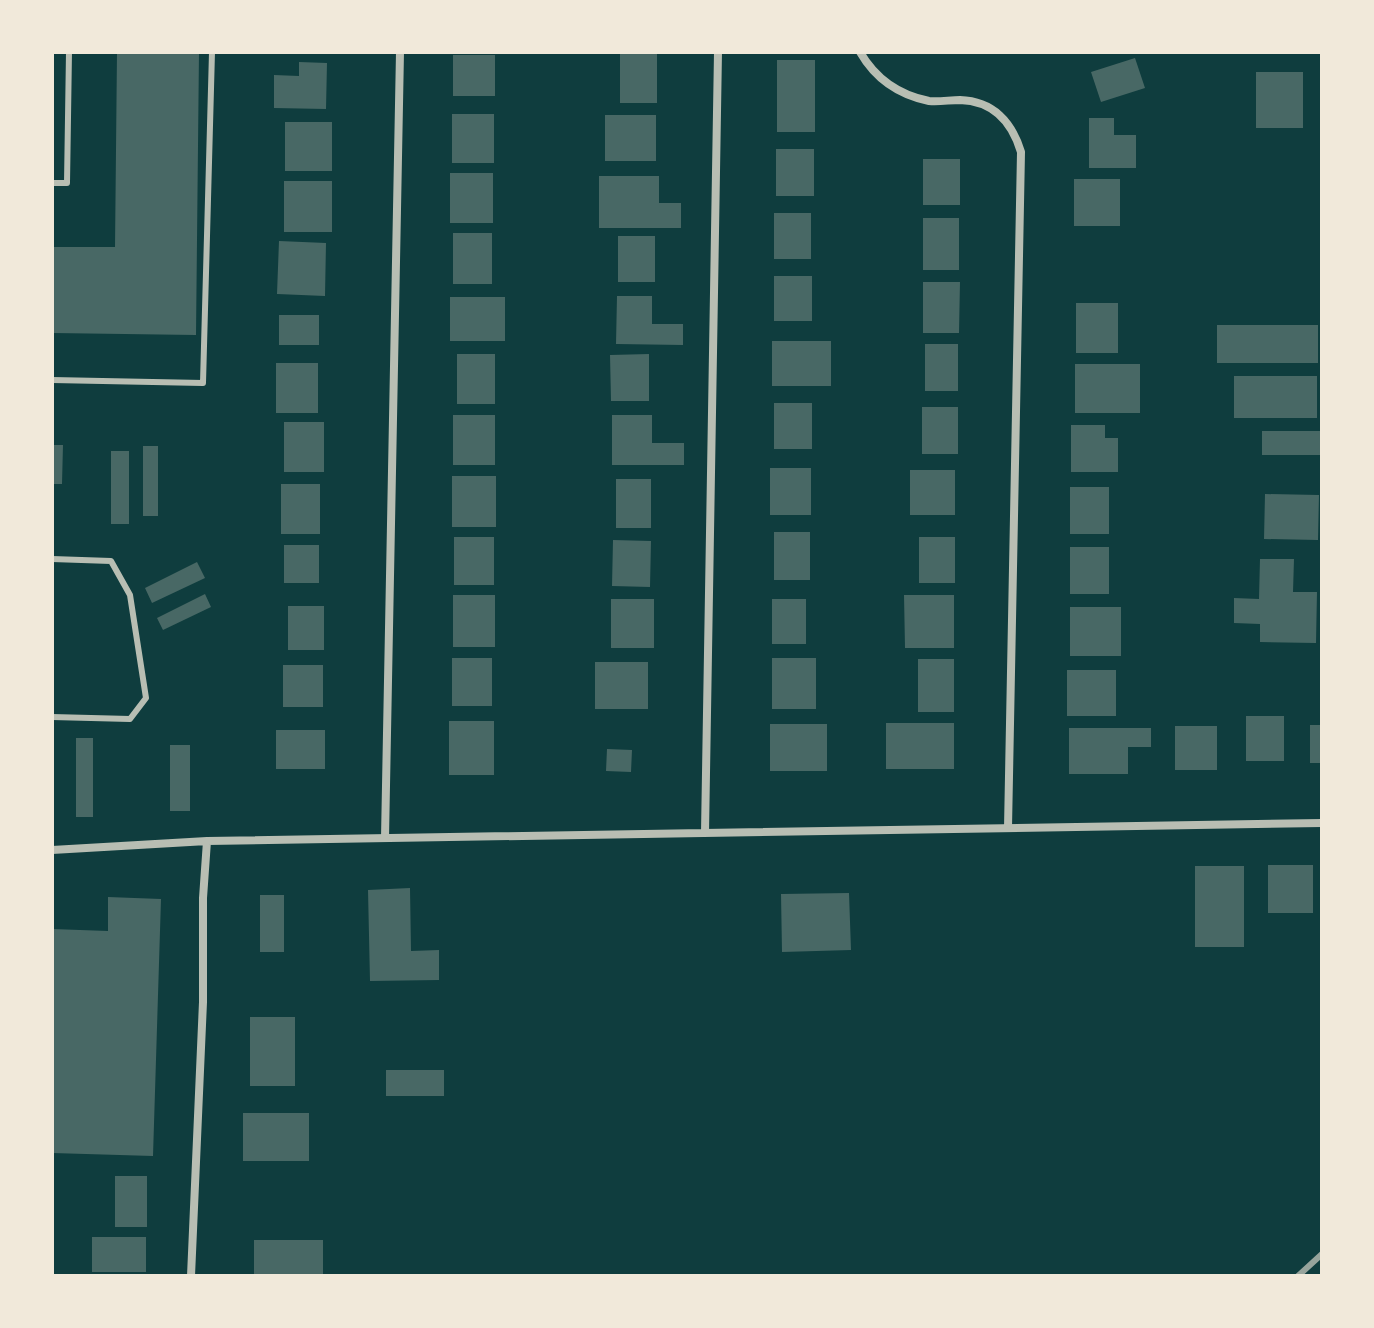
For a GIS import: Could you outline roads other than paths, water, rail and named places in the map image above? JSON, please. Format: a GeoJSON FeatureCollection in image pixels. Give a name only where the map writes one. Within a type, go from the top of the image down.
{"type":"FeatureCollection","features":[{"type":"Feature","properties":{"kind":"street"},"geometry":{"type":"LineString","coordinates":[[385,838],[400,52]]}},
{"type":"Feature","properties":{"kind":"street"},"geometry":{"type":"LineString","coordinates":[[705,833],[718,52]]}},
{"type":"Feature","properties":{"kind":"street"},"geometry":{"type":"LineString","coordinates":[[860,52],[879,77],[903,94],[931,101],[977,102],[993,109],[1012,128],[1021,152],[1008,828]]}},
{"type":"Feature","properties":{"kind":"street"},"geometry":{"type":"LineString","coordinates":[[52,850],[207,841],[1322,823]]}},
{"type":"Feature","properties":{"kind":"street"},"geometry":{"type":"LineString","coordinates":[[191,1276],[207,841]]}},
{"type":"Feature","properties":{"kind":"lane"},"geometry":{"type":"LineString","coordinates":[[52,183],[67,183],[69,52]]}},
{"type":"Feature","properties":{"kind":"lane"},"geometry":{"type":"LineString","coordinates":[[52,380],[203,383],[212,52]]}},
{"type":"Feature","properties":{"kind":"lane"},"geometry":{"type":"LineString","coordinates":[[52,559],[111,561],[130,595],[146,698],[130,719],[52,717]]}},
{"type":"Feature","properties":{"kind":"railway"},"geometry":{"type":"LineString","coordinates":[[1298,1276],[1322,1254]]}}]}
